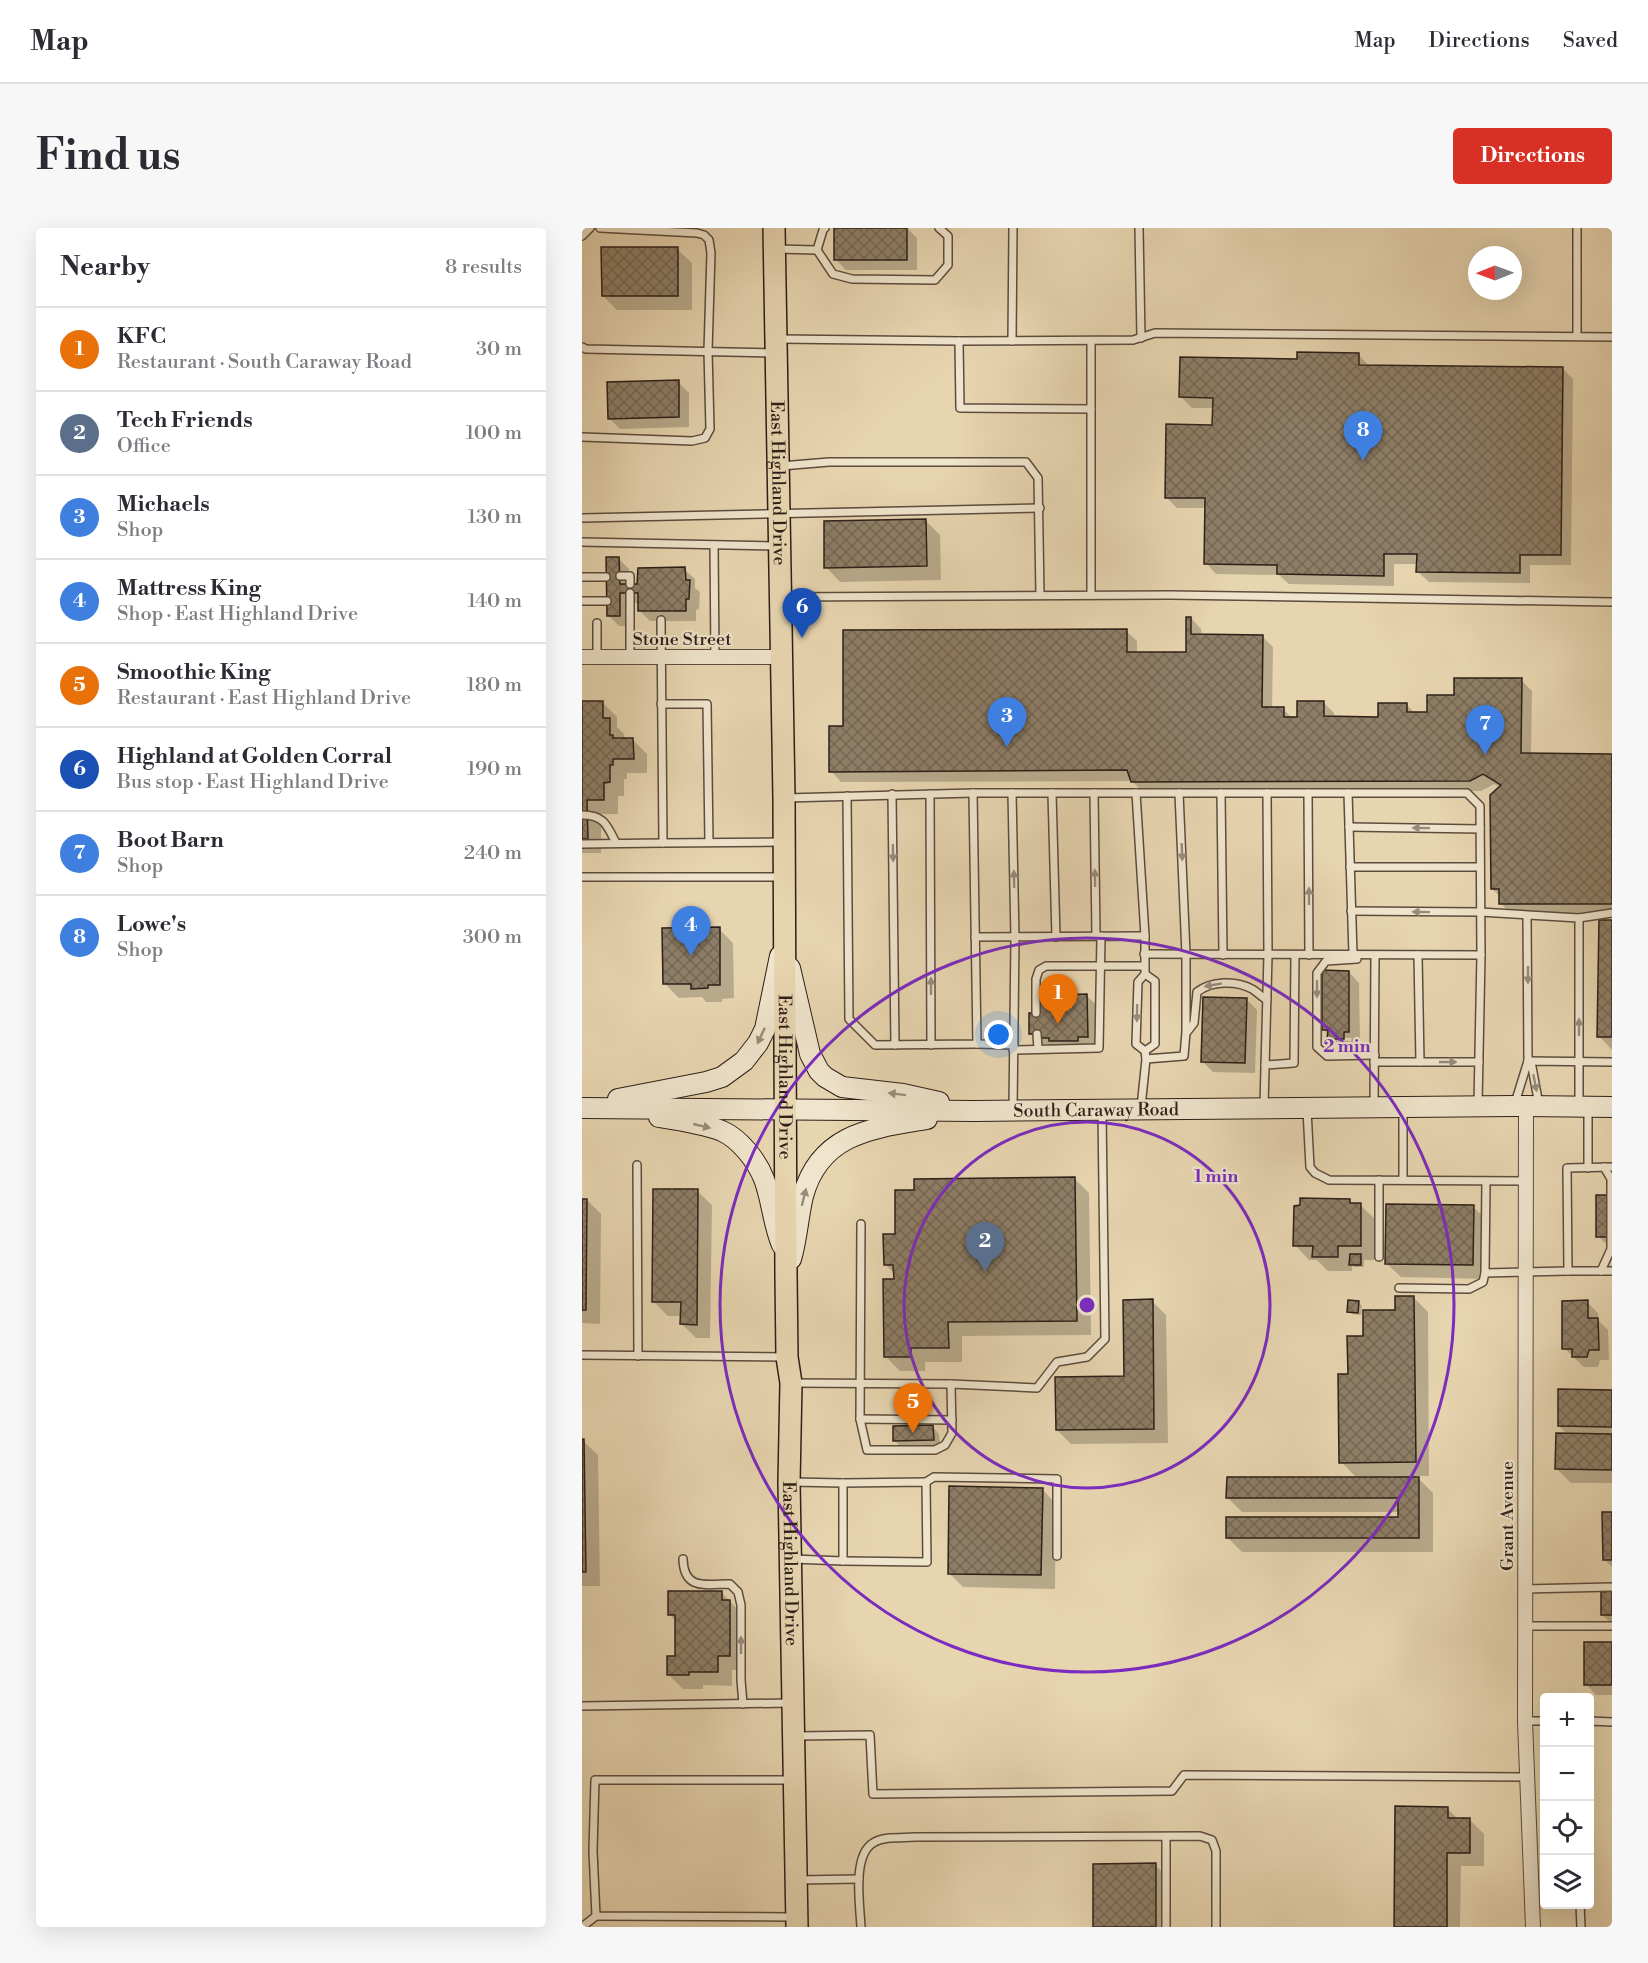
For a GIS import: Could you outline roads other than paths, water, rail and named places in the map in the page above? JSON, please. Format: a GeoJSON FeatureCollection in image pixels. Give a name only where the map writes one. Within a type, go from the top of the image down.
{"type":"FeatureCollection","features":[{"type":"Feature","properties":{"kind":"main road","name":"East Highland Drive"},"geometry":{"type":"LineString","coordinates":[[774,238],[784,798],[784,1109],[787,1357],[791,1383],[789,1482],[796,1922]]}},
{"type":"Feature","properties":{"kind":"main road"},"geometry":{"type":"LineString","coordinates":[[582,1107],[706,1082],[722,1077],[744,1061],[758,1043],[765,1029],[783,939]]}},
{"type":"Feature","properties":{"kind":"main road"},"geometry":{"type":"LineString","coordinates":[[783,939],[810,1054],[813,1062],[825,1077],[842,1087],[903,1094],[975,1111]]}},
{"type":"Feature","properties":{"kind":"main road","name":"South Caraway Road"},"geometry":{"type":"LineString","coordinates":[[582,1107],[975,1111],[1478,1106],[1612,1107]]}},
{"type":"Feature","properties":{"kind":"main road"},"geometry":{"type":"LineString","coordinates":[[582,1107],[626,1110],[722,1131],[732,1137],[754,1160],[763,1178],[786,1265]]}},
{"type":"Feature","properties":{"kind":"main road"},"geometry":{"type":"LineString","coordinates":[[786,1265],[793,1253],[803,1196],[809,1180],[817,1164],[834,1146],[851,1136],[871,1130],[975,1111]]}},
{"type":"Feature","properties":{"kind":"street","name":"Stone Street"},"geometry":{"type":"LineString","coordinates":[[582,657],[781,657]]}},
{"type":"Feature","properties":{"kind":"street","name":"Grant Avenue"},"geometry":{"type":"LineString","coordinates":[[1526,1106],[1525,1721],[1533,1927]]}},
{"type":"Feature","properties":{"kind":"lane"},"geometry":{"type":"LineString","coordinates":[[582,236],[590,228]]}},
{"type":"Feature","properties":{"kind":"lane"},"geometry":{"type":"LineString","coordinates":[[582,437],[692,441],[705,438],[710,429],[708,351],[711,253],[709,240],[697,233],[674,230],[600,228]]}},
{"type":"Feature","properties":{"kind":"lane"},"geometry":{"type":"LineString","coordinates":[[817,250],[825,228]]}},
{"type":"Feature","properties":{"kind":"lane"},"geometry":{"type":"LineString","coordinates":[[774,238],[817,250],[833,274],[852,279],[935,280],[948,265],[948,236],[939,228]]}},
{"type":"Feature","properties":{"kind":"lane"},"geometry":{"type":"LineString","coordinates":[[1012,341],[1013,228]]}},
{"type":"Feature","properties":{"kind":"lane"},"geometry":{"type":"LineString","coordinates":[[1139,228],[1141,338]]}},
{"type":"Feature","properties":{"kind":"lane"},"geometry":{"type":"LineString","coordinates":[[1577,228],[1577,336]]}},
{"type":"Feature","properties":{"kind":"lane"},"geometry":{"type":"LineString","coordinates":[[582,347],[586,349],[708,351],[777,346],[959,341],[1133,340],[1155,333],[1612,337]]}},
{"type":"Feature","properties":{"kind":"lane"},"geometry":{"type":"LineString","coordinates":[[1091,340],[1091,595]]}},
{"type":"Feature","properties":{"kind":"lane"},"geometry":{"type":"LineString","coordinates":[[959,341],[960,408],[1091,409]]}},
{"type":"Feature","properties":{"kind":"lane"},"geometry":{"type":"LineString","coordinates":[[778,466],[829,462],[1026,462],[1038,478],[1040,595]]}},
{"type":"Feature","properties":{"kind":"lane"},"geometry":{"type":"LineString","coordinates":[[582,518],[1040,508]]}},
{"type":"Feature","properties":{"kind":"lane"},"geometry":{"type":"LineString","coordinates":[[582,542],[779,546]]}},
{"type":"Feature","properties":{"kind":"lane"},"geometry":{"type":"LineString","coordinates":[[714,545],[715,658]]}},
{"type":"Feature","properties":{"kind":"lane"},"geometry":{"type":"LineString","coordinates":[[620,576],[630,576],[630,584]]}},
{"type":"Feature","properties":{"kind":"lane"},"geometry":{"type":"LineString","coordinates":[[582,577],[606,577]]}},
{"type":"Feature","properties":{"kind":"lane"},"geometry":{"type":"LineString","coordinates":[[780,597],[1181,595],[1612,602]]}},
{"type":"Feature","properties":{"kind":"lane"},"geometry":{"type":"LineString","coordinates":[[620,602],[630,597],[630,657]]}},
{"type":"Feature","properties":{"kind":"lane"},"geometry":{"type":"LineString","coordinates":[[582,601],[607,601]]}},
{"type":"Feature","properties":{"kind":"lane"},"geometry":{"type":"LineString","coordinates":[[661,620],[663,843]]}},
{"type":"Feature","properties":{"kind":"lane"},"geometry":{"type":"LineString","coordinates":[[597,623],[597,657]]}},
{"type":"Feature","properties":{"kind":"lane"},"geometry":{"type":"LineString","coordinates":[[661,705],[706,704],[710,842]]}},
{"type":"Feature","properties":{"kind":"lane"},"geometry":{"type":"LineString","coordinates":[[784,798],[973,793],[1467,793],[1480,806],[1481,956],[1478,1106]]}},
{"type":"Feature","properties":{"kind":"lane"},"geometry":{"type":"LineString","coordinates":[[973,793],[977,1044]]}},
{"type":"Feature","properties":{"kind":"lane"},"geometry":{"type":"LineString","coordinates":[[1012,793],[1015,938],[1013,1110]]}},
{"type":"Feature","properties":{"kind":"lane"},"geometry":{"type":"LineString","coordinates":[[1052,793],[1056,937]]}},
{"type":"Feature","properties":{"kind":"lane"},"geometry":{"type":"LineString","coordinates":[[847,796],[849,1019],[875,1045],[977,1044],[1038,1049],[1099,1048],[1100,967],[1094,793]]}},
{"type":"Feature","properties":{"kind":"lane"},"geometry":{"type":"LineString","coordinates":[[1136,793],[1145,936],[1144,970],[1138,982],[1136,1044],[1145,1055],[1184,1056],[1186,954],[1179,793]]}},
{"type":"Feature","properties":{"kind":"lane"},"geometry":{"type":"LineString","coordinates":[[1221,793],[1223,955]]}},
{"type":"Feature","properties":{"kind":"lane"},"geometry":{"type":"LineString","coordinates":[[1264,1108],[1268,955],[1267,793]]}},
{"type":"Feature","properties":{"kind":"lane"},"geometry":{"type":"LineString","coordinates":[[1308,793],[1309,955]]}},
{"type":"Feature","properties":{"kind":"lane"},"geometry":{"type":"LineString","coordinates":[[1348,793],[1353,955]]}},
{"type":"Feature","properties":{"kind":"lane"},"geometry":{"type":"LineString","coordinates":[[892,794],[895,1045]]}},
{"type":"Feature","properties":{"kind":"lane"},"geometry":{"type":"LineString","coordinates":[[930,794],[931,1045]]}},
{"type":"Feature","properties":{"kind":"lane"},"geometry":{"type":"LineString","coordinates":[[582,815],[595,815],[606,824],[616,843]]}},
{"type":"Feature","properties":{"kind":"lane"},"geometry":{"type":"LineString","coordinates":[[1349,827],[1480,829]]}},
{"type":"Feature","properties":{"kind":"lane"},"geometry":{"type":"LineString","coordinates":[[582,844],[783,842]]}},
{"type":"Feature","properties":{"kind":"lane"},"geometry":{"type":"LineString","coordinates":[[1350,867],[1480,867]]}},
{"type":"Feature","properties":{"kind":"lane"},"geometry":{"type":"LineString","coordinates":[[582,877],[783,877]]}},
{"type":"Feature","properties":{"kind":"lane"},"geometry":{"type":"LineString","coordinates":[[1351,911],[1480,912],[1579,918],[1612,913]]}},
{"type":"Feature","properties":{"kind":"lane"},"geometry":{"type":"LineString","coordinates":[[1526,1106],[1527,916]]}},
{"type":"Feature","properties":{"kind":"lane"},"geometry":{"type":"LineString","coordinates":[[1579,918],[1579,1062],[1588,1168]]}},
{"type":"Feature","properties":{"kind":"lane"},"geometry":{"type":"LineString","coordinates":[[975,937],[1145,936]]}},
{"type":"Feature","properties":{"kind":"lane"},"geometry":{"type":"LineString","coordinates":[[1144,954],[1375,957]]}},
{"type":"Feature","properties":{"kind":"lane"},"geometry":{"type":"LineString","coordinates":[[1265,1065],[1294,1063],[1295,955]]}},
{"type":"Feature","properties":{"kind":"lane"},"geometry":{"type":"LineString","coordinates":[[1479,1062],[1420,1062],[1327,1056],[1317,1047],[1317,973],[1326,961],[1418,955],[1481,956]]}},
{"type":"Feature","properties":{"kind":"lane"},"geometry":{"type":"LineString","coordinates":[[1418,955],[1420,1062]]}},
{"type":"Feature","properties":{"kind":"lane"},"geometry":{"type":"LineString","coordinates":[[1374,1107],[1375,957]]}},
{"type":"Feature","properties":{"kind":"lane"},"geometry":{"type":"LineString","coordinates":[[1036,1013],[1036,979],[1039,970],[1046,966],[1144,970],[1155,981],[1155,1044],[1145,1055],[1141,1109]]}},
{"type":"Feature","properties":{"kind":"lane"},"geometry":{"type":"LineString","coordinates":[[1186,1032],[1194,1023],[1197,992],[1206,985],[1229,983],[1251,988],[1267,1000]]}},
{"type":"Feature","properties":{"kind":"lane"},"geometry":{"type":"LineString","coordinates":[[1037,1034],[1038,1049]]}},
{"type":"Feature","properties":{"kind":"lane"},"geometry":{"type":"LineString","coordinates":[[1528,1062],[1612,1062]]}},
{"type":"Feature","properties":{"kind":"lane"},"geometry":{"type":"LineString","coordinates":[[1526,1106],[1532,1067],[1528,1062]]}},
{"type":"Feature","properties":{"kind":"lane"},"geometry":{"type":"LineString","coordinates":[[1403,1107],[1403,1180]]}},
{"type":"Feature","properties":{"kind":"lane"},"geometry":{"type":"LineString","coordinates":[[1307,1108],[1310,1167],[1315,1173],[1329,1180],[1526,1181]]}},
{"type":"Feature","properties":{"kind":"lane"},"geometry":{"type":"LineString","coordinates":[[791,1383],[951,1384],[1037,1388],[1057,1362],[1087,1357],[1105,1338],[1102,1110]]}},
{"type":"Feature","properties":{"kind":"lane"},"geometry":{"type":"LineString","coordinates":[[637,1165],[638,1356]]}},
{"type":"Feature","properties":{"kind":"lane"},"geometry":{"type":"LineString","coordinates":[[1568,1271],[1567,1168],[1608,1167],[1611,1179],[1611,1249],[1600,1271]]}},
{"type":"Feature","properties":{"kind":"lane"},"geometry":{"type":"LineString","coordinates":[[1379,1180],[1379,1257]]}},
{"type":"Feature","properties":{"kind":"lane"},"geometry":{"type":"LineString","coordinates":[[1399,1288],[1469,1289],[1483,1282],[1486,1181]]}},
{"type":"Feature","properties":{"kind":"lane"},"geometry":{"type":"LineString","coordinates":[[861,1224],[860,1419],[867,1450],[935,1450],[945,1445],[952,1433],[951,1384]]}},
{"type":"Feature","properties":{"kind":"lane"},"geometry":{"type":"LineString","coordinates":[[1485,1273],[1612,1271]]}},
{"type":"Feature","properties":{"kind":"lane"},"geometry":{"type":"LineString","coordinates":[[582,1355],[787,1357]]}},
{"type":"Feature","properties":{"kind":"lane"},"geometry":{"type":"LineString","coordinates":[[860,1419],[952,1420]]}},
{"type":"Feature","properties":{"kind":"lane"},"geometry":{"type":"LineString","coordinates":[[789,1482],[926,1482],[934,1477],[1057,1479],[1057,1556]]}},
{"type":"Feature","properties":{"kind":"lane"},"geometry":{"type":"LineString","coordinates":[[790,1559],[927,1562],[926,1482]]}},
{"type":"Feature","properties":{"kind":"lane"},"geometry":{"type":"LineString","coordinates":[[843,1483],[843,1561]]}},
{"type":"Feature","properties":{"kind":"lane"},"geometry":{"type":"LineString","coordinates":[[683,1559],[683,1572],[688,1580],[696,1584],[730,1584],[738,1592],[741,1605],[743,1704]]}},
{"type":"Feature","properties":{"kind":"lane"},"geometry":{"type":"LineString","coordinates":[[1524,1589],[1612,1587]]}},
{"type":"Feature","properties":{"kind":"lane"},"geometry":{"type":"LineString","coordinates":[[1525,1626],[1612,1626]]}},
{"type":"Feature","properties":{"kind":"lane"},"geometry":{"type":"LineString","coordinates":[[582,1706],[792,1703]]}},
{"type":"Feature","properties":{"kind":"lane"},"geometry":{"type":"LineString","coordinates":[[1525,1721],[1540,1721]]}},
{"type":"Feature","properties":{"kind":"lane"},"geometry":{"type":"LineString","coordinates":[[1594,1721],[1612,1722]]}},
{"type":"Feature","properties":{"kind":"lane"},"geometry":{"type":"LineString","coordinates":[[792,1736],[870,1735],[873,1794],[1172,1791],[1184,1775],[1527,1777]]}},
{"type":"Feature","properties":{"kind":"lane"},"geometry":{"type":"LineString","coordinates":[[597,1916],[592,1851],[595,1780],[794,1780]]}},
{"type":"Feature","properties":{"kind":"lane"},"geometry":{"type":"LineString","coordinates":[[861,1927],[859,1879],[861,1860],[872,1843],[882,1840],[915,1837],[1200,1836],[1212,1840],[1216,1851],[1216,1927]]}},
{"type":"Feature","properties":{"kind":"lane"},"geometry":{"type":"LineString","coordinates":[[1166,1837],[1166,1927]]}},
{"type":"Feature","properties":{"kind":"lane"},"geometry":{"type":"LineString","coordinates":[[795,1881],[859,1879]]}},
{"type":"Feature","properties":{"kind":"lane"},"geometry":{"type":"LineString","coordinates":[[1580,1909],[1581,1927]]}},
{"type":"Feature","properties":{"kind":"lane"},"geometry":{"type":"LineString","coordinates":[[582,1927],[597,1916],[796,1922]]}},
{"type":"Feature","properties":{"kind":"place","name":"Lowe's"},"geometry":{"type":"Point","coordinates":[1363,461]}},
{"type":"Feature","properties":{"kind":"place","name":"Highland at Golden Corral"},"geometry":{"type":"Point","coordinates":[802,638]}},
{"type":"Feature","properties":{"kind":"place","name":"Michaels"},"geometry":{"type":"Point","coordinates":[1007,747]}},
{"type":"Feature","properties":{"kind":"place","name":"Boot Barn"},"geometry":{"type":"Point","coordinates":[1485,755]}},
{"type":"Feature","properties":{"kind":"place","name":"Mattress King"},"geometry":{"type":"Point","coordinates":[691,956]}},
{"type":"Feature","properties":{"kind":"place","name":"KFC"},"geometry":{"type":"Point","coordinates":[1058,1024]}},
{"type":"Feature","properties":{"kind":"place","name":"Tech Friends"},"geometry":{"type":"Point","coordinates":[985,1272]}},
{"type":"Feature","properties":{"kind":"place","name":"Smoothie King"},"geometry":{"type":"Point","coordinates":[913,1433]}}]}
